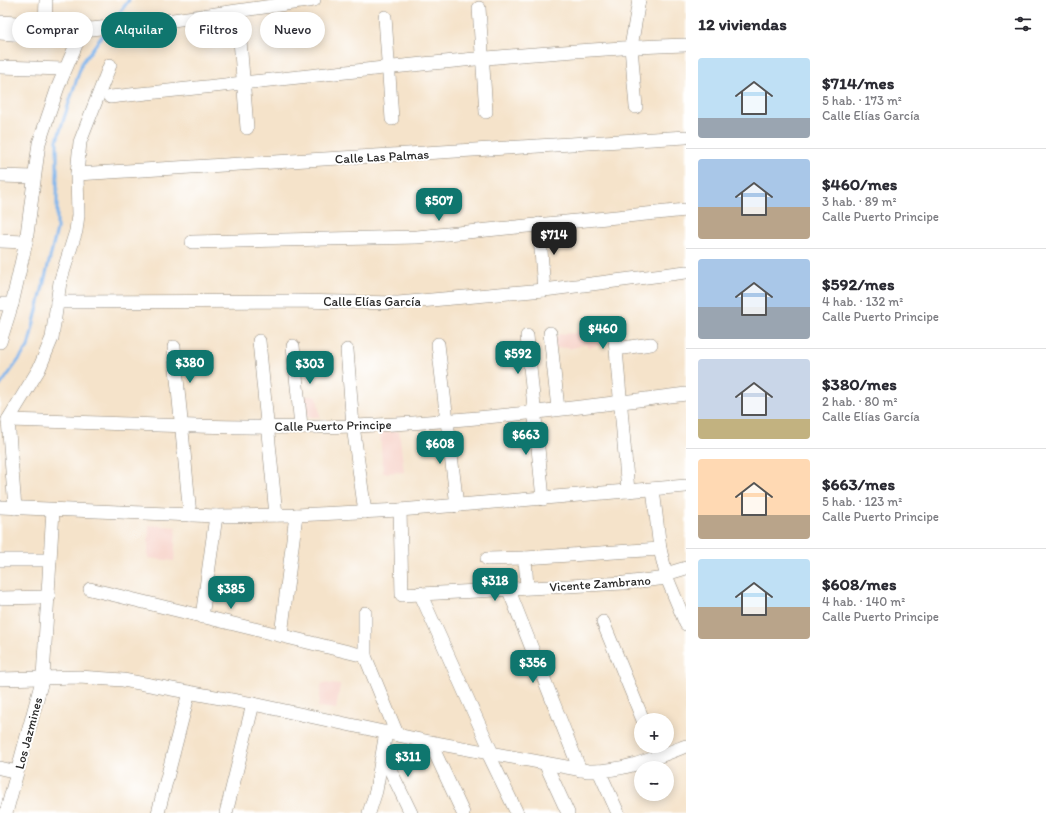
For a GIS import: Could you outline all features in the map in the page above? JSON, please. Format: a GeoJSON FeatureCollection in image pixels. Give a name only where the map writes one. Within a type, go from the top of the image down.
{"type":"FeatureCollection","features":[{"type":"Feature","properties":{"kind":"street"},"geometry":{"type":"LineString","coordinates":[[46,0],[46,12]]}},
{"type":"Feature","properties":{"kind":"street"},"geometry":{"type":"LineString","coordinates":[[93,30],[314,0]]}},
{"type":"Feature","properties":{"kind":"street"},"geometry":{"type":"LineString","coordinates":[[636,107],[631,47],[639,0]]}},
{"type":"Feature","properties":{"kind":"street"},"geometry":{"type":"LineString","coordinates":[[478,8],[486,112]]}},
{"type":"Feature","properties":{"kind":"street"},"geometry":{"type":"LineString","coordinates":[[385,17],[392,119]]}},
{"type":"Feature","properties":{"kind":"street"},"geometry":{"type":"LineString","coordinates":[[0,22],[12,23]]}},
{"type":"Feature","properties":{"kind":"street"},"geometry":{"type":"LineString","coordinates":[[0,33],[12,34]]}},
{"type":"Feature","properties":{"kind":"street"},"geometry":{"type":"LineString","coordinates":[[110,97],[389,68],[631,47],[686,44]]}},
{"type":"Feature","properties":{"kind":"street"},"geometry":{"type":"LineString","coordinates":[[0,342],[6,304],[26,242],[33,177],[39,144],[64,70],[76,48]]}},
{"type":"Feature","properties":{"kind":"street"},"geometry":{"type":"LineString","coordinates":[[241,48],[247,128]]}},
{"type":"Feature","properties":{"kind":"street"},"geometry":{"type":"LineString","coordinates":[[15,508],[8,420],[45,356],[52,338],[60,282],[76,231],[78,215],[77,174],[80,142],[84,128],[110,65]]}},
{"type":"Feature","properties":{"kind":"street"},"geometry":{"type":"LineString","coordinates":[[0,67],[64,70]]}},
{"type":"Feature","properties":{"kind":"street","name":"Calle Las Palmas"},"geometry":{"type":"LineString","coordinates":[[77,174],[686,138]]}},
{"type":"Feature","properties":{"kind":"street"},"geometry":{"type":"LineString","coordinates":[[0,176],[33,177]]}},
{"type":"Feature","properties":{"kind":"street"},"geometry":{"type":"LineString","coordinates":[[192,242],[417,237],[686,210]]}},
{"type":"Feature","properties":{"kind":"street"},"geometry":{"type":"LineString","coordinates":[[539,224],[544,290]]}},
{"type":"Feature","properties":{"kind":"street"},"geometry":{"type":"LineString","coordinates":[[0,241],[26,242]]}},
{"type":"Feature","properties":{"kind":"street","name":"Calle Elías García"},"geometry":{"type":"LineString","coordinates":[[57,302],[294,301],[398,303],[544,290],[686,272]]}},
{"type":"Feature","properties":{"kind":"street"},"geometry":{"type":"LineString","coordinates":[[613,324],[628,492]]}},
{"type":"Feature","properties":{"kind":"street"},"geometry":{"type":"LineString","coordinates":[[550,333],[558,409]]}},
{"type":"Feature","properties":{"kind":"street"},"geometry":{"type":"LineString","coordinates":[[527,336],[543,499]]}},
{"type":"Feature","properties":{"kind":"street"},"geometry":{"type":"LineString","coordinates":[[259,341],[276,515]]}},
{"type":"Feature","properties":{"kind":"street"},"geometry":{"type":"LineString","coordinates":[[438,344],[457,506]]}},
{"type":"Feature","properties":{"kind":"street"},"geometry":{"type":"LineString","coordinates":[[616,350],[651,344]]}},
{"type":"Feature","properties":{"kind":"street"},"geometry":{"type":"LineString","coordinates":[[293,346],[301,426]]}},
{"type":"Feature","properties":{"kind":"street"},"geometry":{"type":"LineString","coordinates":[[174,347],[190,515]]}},
{"type":"Feature","properties":{"kind":"street"},"geometry":{"type":"LineString","coordinates":[[347,350],[353,426],[365,512]]}},
{"type":"Feature","properties":{"kind":"street","name":"Calle Puerto Principe"},"geometry":{"type":"LineString","coordinates":[[8,420],[267,426],[353,426],[448,421],[686,394]]}},
{"type":"Feature","properties":{"kind":"street"},"geometry":{"type":"LineString","coordinates":[[0,507],[216,516],[296,515],[457,506],[686,486]]}},
{"type":"Feature","properties":{"kind":"street"},"geometry":{"type":"LineString","coordinates":[[653,489],[660,549],[667,576],[686,624]]}},
{"type":"Feature","properties":{"kind":"street","name":"Los Jazmines"},"geometry":{"type":"LineString","coordinates":[[6,813],[43,677],[49,597],[53,510]]}},
{"type":"Feature","properties":{"kind":"street","name":"Vicente Zambrano"},"geometry":{"type":"LineString","coordinates":[[400,510],[402,594],[624,583],[667,576],[686,568]]}},
{"type":"Feature","properties":{"kind":"street"},"geometry":{"type":"LineString","coordinates":[[281,635],[296,515]]}},
{"type":"Feature","properties":{"kind":"street"},"geometry":{"type":"LineString","coordinates":[[202,616],[216,516]]}},
{"type":"Feature","properties":{"kind":"street"},"geometry":{"type":"LineString","coordinates":[[487,560],[660,549]]}},
{"type":"Feature","properties":{"kind":"street"},"geometry":{"type":"LineString","coordinates":[[526,558],[527,587]]}},
{"type":"Feature","properties":{"kind":"street"},"geometry":{"type":"LineString","coordinates":[[0,560],[50,560]]}},
{"type":"Feature","properties":{"kind":"street"},"geometry":{"type":"LineString","coordinates":[[508,588],[580,770]]}},
{"type":"Feature","properties":{"kind":"street"},"geometry":{"type":"LineString","coordinates":[[90,590],[365,656]]}},
{"type":"Feature","properties":{"kind":"street"},"geometry":{"type":"LineString","coordinates":[[420,593],[517,813]]}},
{"type":"Feature","properties":{"kind":"street"},"geometry":{"type":"LineString","coordinates":[[0,598],[49,597]]}},
{"type":"Feature","properties":{"kind":"street"},"geometry":{"type":"LineString","coordinates":[[365,612],[365,656],[391,733],[383,755],[376,791],[369,813]]}},
{"type":"Feature","properties":{"kind":"street"},"geometry":{"type":"LineString","coordinates":[[603,622],[640,713]]}},
{"type":"Feature","properties":{"kind":"street"},"geometry":{"type":"LineString","coordinates":[[0,679],[43,677],[115,680],[253,704],[430,742],[580,770],[599,772],[622,768],[652,753]]}},
{"type":"Feature","properties":{"kind":"street"},"geometry":{"type":"LineString","coordinates":[[158,813],[189,692]]}},
{"type":"Feature","properties":{"kind":"street"},"geometry":{"type":"LineString","coordinates":[[226,813],[253,704]]}},
{"type":"Feature","properties":{"kind":"street"},"geometry":{"type":"LineString","coordinates":[[430,742],[463,813]]}},
{"type":"Feature","properties":{"kind":"street"},"geometry":{"type":"LineString","coordinates":[[674,748],[686,746]]}},
{"type":"Feature","properties":{"kind":"street"},"geometry":{"type":"LineString","coordinates":[[383,755],[411,813]]}},
{"type":"Feature","properties":{"kind":"street"},"geometry":{"type":"LineString","coordinates":[[545,763],[568,813]]}},
{"type":"Feature","properties":{"kind":"street"},"geometry":{"type":"LineString","coordinates":[[0,768],[17,772]]}},
{"type":"Feature","properties":{"kind":"street"},"geometry":{"type":"LineString","coordinates":[[599,772],[618,813]]}},
{"type":"Feature","properties":{"kind":"shaded area"},"geometry":{"type":"Polygon","coordinates":[[[595,325],[597,329],[605,327],[607,343],[588,348],[587,344],[569,349],[569,347],[551,349],[550,338],[558,336],[559,334],[577,333],[576,331],[595,325]]]}},
{"type":"Feature","properties":{"kind":"shaded area"},"geometry":{"type":"Polygon","coordinates":[[[304,396],[317,396],[320,417],[306,417],[304,396]]]}},
{"type":"Feature","properties":{"kind":"shaded area"},"geometry":{"type":"Polygon","coordinates":[[[399,431],[404,472],[383,473],[380,432],[399,431]]]}},
{"type":"Feature","properties":{"kind":"shaded area"},"geometry":{"type":"Polygon","coordinates":[[[149,525],[176,527],[174,561],[148,558],[149,525]]]}},
{"type":"Feature","properties":{"kind":"shaded area"},"geometry":{"type":"Polygon","coordinates":[[[322,683],[340,685],[336,709],[318,707],[322,683]]]}},
{"type":"Feature","properties":{"kind":"waterway"},"geometry":{"type":"LineString","coordinates":[[120,12],[129,0]]}},
{"type":"Feature","properties":{"kind":"waterway"},"geometry":{"type":"LineString","coordinates":[[0,386],[28,347],[57,229],[57,140],[82,63],[101,37]]}}]}
